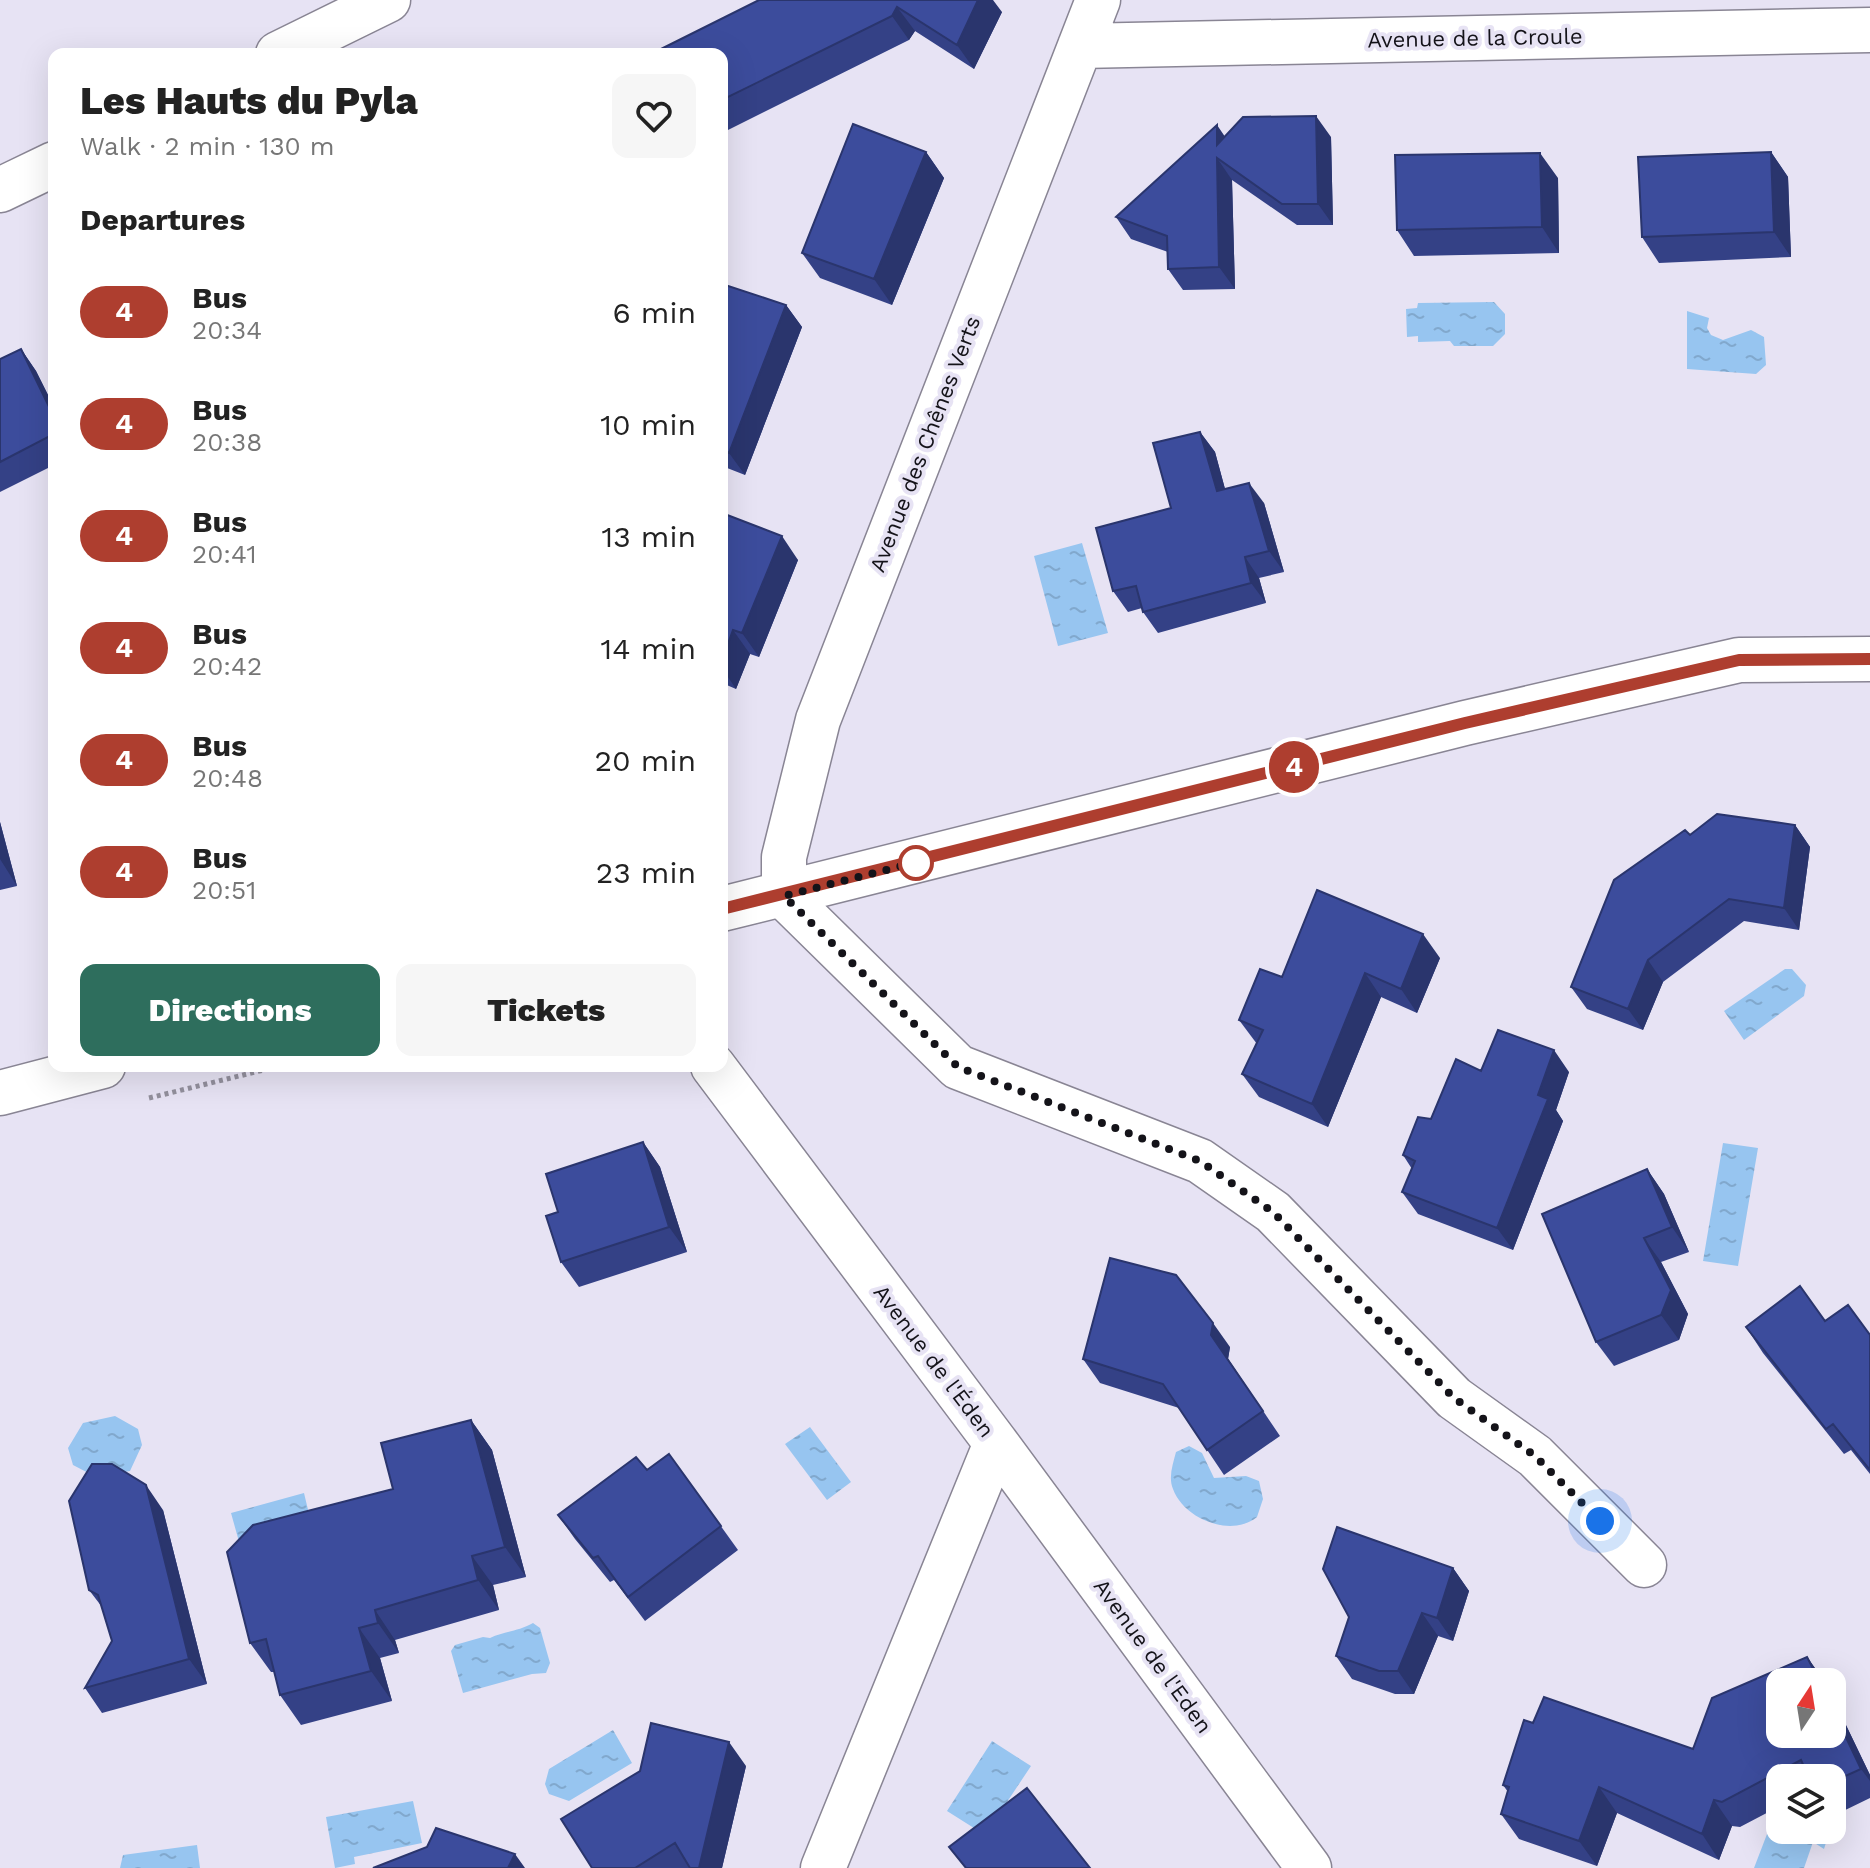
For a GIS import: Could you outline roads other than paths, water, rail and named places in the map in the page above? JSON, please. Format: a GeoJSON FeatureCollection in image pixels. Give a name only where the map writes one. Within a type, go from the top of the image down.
{"type":"FeatureCollection","features":[{"type":"Feature","properties":{"kind":"street"},"geometry":{"type":"LineString","coordinates":[[290,48],[388,0]]}},
{"type":"Feature","properties":{"kind":"street","name":"Avenue des Chênes Verts"},"geometry":{"type":"LineString","coordinates":[[784,896],[784,857],[818,720],[1098,0]]}},
{"type":"Feature","properties":{"kind":"street","name":"Avenue de la Croule"},"geometry":{"type":"LineString","coordinates":[[1080,46],[1870,30]]}},
{"type":"Feature","properties":{"kind":"street"},"geometry":{"type":"LineString","coordinates":[[0,190],[48,167]]}},
{"type":"Feature","properties":{"kind":"street"},"geometry":{"type":"LineString","coordinates":[[728,908],[1449,727],[1739,660],[1870,659]]}},
{"type":"Feature","properties":{"kind":"street"},"geometry":{"type":"LineString","coordinates":[[784,896],[958,1067],[1200,1161],[1273,1212],[1454,1398],[1535,1456],[1644,1565]]}},
{"type":"Feature","properties":{"kind":"street"},"geometry":{"type":"LineString","coordinates":[[0,1093],[80,1072]]}},
{"type":"Feature","properties":{"kind":"street","name":"Avenue de l'Éden"},"geometry":{"type":"LineString","coordinates":[[718,1072],[996,1443],[823,1868]]}},
{"type":"Feature","properties":{"kind":"street","name":"Avenue de l'Eden"},"geometry":{"type":"LineString","coordinates":[[996,1443],[1309,1868]]}},
{"type":"Feature","properties":{"kind":"water"},"geometry":{"type":"Polygon","coordinates":[[[1494,302],[1505,314],[1505,334],[1493,346],[1454,346],[1450,341],[1418,342],[1418,336],[1407,337],[1406,309],[1417,308],[1418,303],[1494,302]]]}},
{"type":"Feature","properties":{"kind":"water"},"geometry":{"type":"Polygon","coordinates":[[[1687,311],[1709,318],[1707,328],[1711,335],[1723,340],[1751,330],[1764,337],[1766,365],[1756,374],[1687,369],[1687,311]]]}},
{"type":"Feature","properties":{"kind":"water"},"geometry":{"type":"Polygon","coordinates":[[[1082,543],[1108,633],[1058,646],[1034,556],[1082,543]]]}},
{"type":"Feature","properties":{"kind":"water"},"geometry":{"type":"Polygon","coordinates":[[[1785,969],[1792,969],[1806,985],[1804,996],[1744,1040],[1724,1011],[1785,969]]]}},
{"type":"Feature","properties":{"kind":"water"},"geometry":{"type":"Polygon","coordinates":[[[1723,1143],[1758,1148],[1738,1266],[1703,1261],[1723,1143]]]}},
{"type":"Feature","properties":{"kind":"water"},"geometry":{"type":"Polygon","coordinates":[[[115,1416],[138,1429],[142,1445],[130,1471],[96,1477],[73,1465],[68,1448],[83,1423],[115,1416]]]}},
{"type":"Feature","properties":{"kind":"water"},"geometry":{"type":"Polygon","coordinates":[[[810,1427],[851,1482],[827,1500],[785,1444],[810,1427]]]}},
{"type":"Feature","properties":{"kind":"water"},"geometry":{"type":"Polygon","coordinates":[[[1189,1446],[1202,1453],[1214,1478],[1246,1476],[1259,1481],[1263,1499],[1257,1517],[1234,1526],[1222,1525],[1198,1517],[1187,1509],[1173,1489],[1171,1475],[1176,1452],[1189,1446]]]}},
{"type":"Feature","properties":{"kind":"water"},"geometry":{"type":"Polygon","coordinates":[[[304,1493],[315,1539],[243,1556],[231,1513],[304,1493]]]}},
{"type":"Feature","properties":{"kind":"water"},"geometry":{"type":"Polygon","coordinates":[[[533,1623],[540,1628],[550,1663],[546,1673],[463,1693],[451,1651],[455,1645],[490,1638],[533,1623]]]}},
{"type":"Feature","properties":{"kind":"water"},"geometry":{"type":"Polygon","coordinates":[[[613,1730],[632,1763],[569,1801],[549,1794],[545,1784],[549,1769],[613,1730]]]}},
{"type":"Feature","properties":{"kind":"water"},"geometry":{"type":"Polygon","coordinates":[[[992,1741],[1031,1766],[985,1835],[947,1811],[992,1741]]]}},
{"type":"Feature","properties":{"kind":"water"},"geometry":{"type":"Polygon","coordinates":[[[413,1801],[422,1843],[354,1857],[355,1864],[335,1868],[326,1817],[413,1801]]]}},
{"type":"Feature","properties":{"kind":"water"},"geometry":{"type":"Polygon","coordinates":[[[1766,1837],[1766,1844],[1812,1844],[1804,1868],[1754,1868],[1766,1837]]]}},
{"type":"Feature","properties":{"kind":"water"},"geometry":{"type":"Polygon","coordinates":[[[197,1845],[200,1868],[120,1868],[123,1855],[197,1845]]]}}]}
